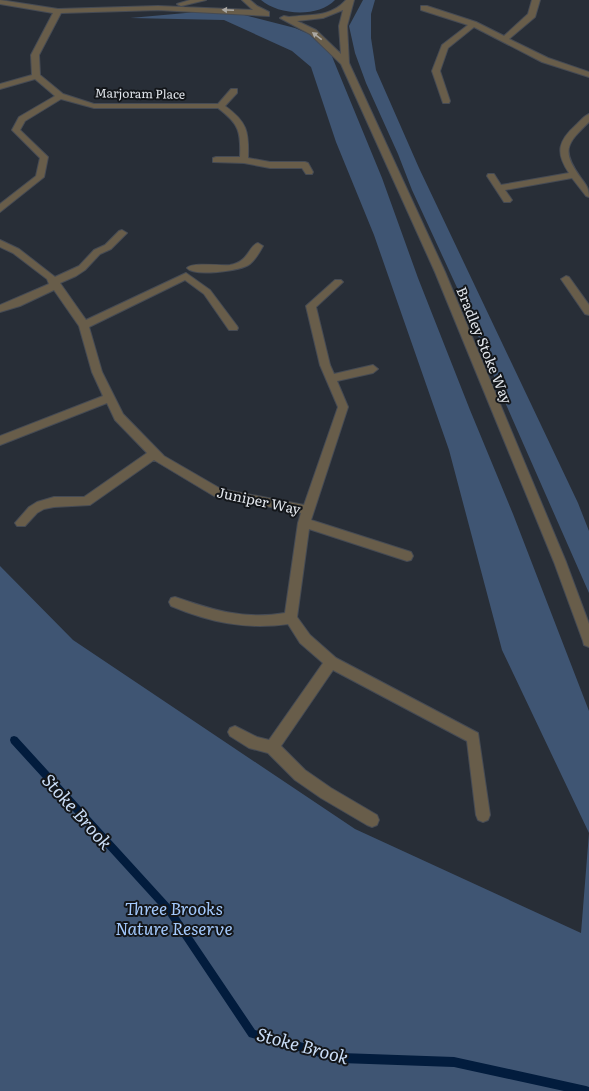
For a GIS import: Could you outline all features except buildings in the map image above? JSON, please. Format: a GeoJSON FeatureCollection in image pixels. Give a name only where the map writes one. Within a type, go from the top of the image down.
{"type":"FeatureCollection","features":[{"type":"Feature","properties":{"kind":"street"},"geometry":{"type":"LineString","coordinates":[[158,8],[202,0]]}},
{"type":"Feature","properties":{"kind":"street"},"geometry":{"type":"LineString","coordinates":[[246,0],[254,8],[275,16]]}},
{"type":"Feature","properties":{"kind":"street"},"geometry":{"type":"LineString","coordinates":[[504,39],[532,15],[536,0]]}},
{"type":"Feature","properties":{"kind":"street"},"geometry":{"type":"LineString","coordinates":[[0,2],[58,11],[158,8],[227,10],[304,19],[324,16],[338,10],[350,1]]}},
{"type":"Feature","properties":{"kind":"street","name":"Bradley Stoke Way"},"geometry":{"type":"LineString","coordinates":[[350,1],[343,26],[345,63],[440,272],[560,562],[589,641]]}},
{"type":"Feature","properties":{"kind":"street"},"geometry":{"type":"LineString","coordinates":[[424,8],[473,24],[545,60],[589,74]]}},
{"type":"Feature","properties":{"kind":"street"},"geometry":{"type":"LineString","coordinates":[[0,87],[36,76],[35,55],[58,11]]}},
{"type":"Feature","properties":{"kind":"street","name":"Bradley Stoke Way"},"geometry":{"type":"LineString","coordinates":[[275,16],[313,32],[345,63]]}},
{"type":"Feature","properties":{"kind":"street"},"geometry":{"type":"LineString","coordinates":[[446,101],[436,72],[445,47],[473,24]]}},
{"type":"Feature","properties":{"kind":"street","name":"Marjoram Place"},"geometry":{"type":"LineString","coordinates":[[36,76],[60,96],[94,106],[220,106]]}},
{"type":"Feature","properties":{"kind":"street"},"geometry":{"type":"LineString","coordinates":[[234,91],[220,106],[237,118],[245,131],[244,160]]}},
{"type":"Feature","properties":{"kind":"street"},"geometry":{"type":"LineString","coordinates":[[0,209],[40,177],[44,157],[16,130],[22,119],[60,96]]}},
{"type":"Feature","properties":{"kind":"street"},"geometry":{"type":"LineString","coordinates":[[589,117],[566,140],[564,149],[565,159],[589,194]]}},
{"type":"Feature","properties":{"kind":"street"},"geometry":{"type":"LineString","coordinates":[[216,160],[244,160],[270,165],[305,165],[308,172]]}},
{"type":"Feature","properties":{"kind":"street"},"geometry":{"type":"LineString","coordinates":[[498,188],[575,175]]}},
{"type":"Feature","properties":{"kind":"street"},"geometry":{"type":"LineString","coordinates":[[491,176],[507,200]]}},
{"type":"Feature","properties":{"kind":"street"},"geometry":{"type":"LineString","coordinates":[[0,309],[16,304],[73,274],[82,268],[97,252],[108,247],[122,233]]}},
{"type":"Feature","properties":{"kind":"street","name":"Juniper Way"},"geometry":{"type":"LineString","coordinates":[[0,243],[16,251],[50,277],[84,325],[97,372],[119,417],[160,459],[218,494],[306,516],[407,556]]}},
{"type":"Feature","properties":{"kind":"street"},"geometry":{"type":"LineString","coordinates":[[84,325],[192,268],[240,267],[255,254],[258,246]]}},
{"type":"Feature","properties":{"kind":"street"},"geometry":{"type":"LineString","coordinates":[[192,268],[233,328]]}},
{"type":"Feature","properties":{"kind":"street"},"geometry":{"type":"LineString","coordinates":[[566,279],[584,296],[589,312]]}},
{"type":"Feature","properties":{"kind":"street","name":"Juniper Way"},"geometry":{"type":"LineString","coordinates":[[291,618],[306,516],[343,407],[325,364],[311,306],[338,282]]}},
{"type":"Feature","properties":{"kind":"street"},"geometry":{"type":"LineString","coordinates":[[331,378],[373,369]]}},
{"type":"Feature","properties":{"kind":"street"},"geometry":{"type":"LineString","coordinates":[[0,441],[110,398]]}},
{"type":"Feature","properties":{"kind":"street"},"geometry":{"type":"LineString","coordinates":[[21,523],[32,510],[41,505],[54,502],[86,502],[155,453]]}},
{"type":"Feature","properties":{"kind":"street"},"geometry":{"type":"LineString","coordinates":[[175,602],[225,618],[257,622],[291,618],[304,639],[331,662],[473,737],[483,815]]}},
{"type":"Feature","properties":{"kind":"street"},"geometry":{"type":"LineString","coordinates":[[272,747],[331,662]]}},
{"type":"Feature","properties":{"kind":"street"},"geometry":{"type":"LineString","coordinates":[[235,732],[254,743],[272,747],[300,775],[326,793],[372,820]]}},
{"type":"Feature","properties":{"kind":"green space"},"geometry":{"type":"Polygon","coordinates":[[[261,0],[335,0],[328,6],[319,10],[298,12],[277,9],[261,0]]]}},
{"type":"Feature","properties":{"kind":"green space"},"geometry":{"type":"Polygon","coordinates":[[[363,0],[375,0],[371,14],[371,38],[376,70],[419,168],[578,503],[589,531],[589,593],[497,384],[471,318],[412,190],[398,154],[366,83],[355,53],[349,26],[363,0]]]}},
{"type":"Feature","properties":{"kind":"green space"},"geometry":{"type":"Polygon","coordinates":[[[208,11],[244,15],[295,28],[309,34],[331,54],[382,178],[418,278],[513,514],[589,711],[589,833],[502,650],[449,450],[374,235],[336,142],[311,67],[292,51],[224,20],[130,18],[208,11]]]}},
{"type":"Feature","properties":{"kind":"green space","name":"Three Brooks Nature Reserve"},"geometry":{"type":"Polygon","coordinates":[[[0,566],[73,640],[355,829],[581,933],[589,833],[589,1091],[0,1091],[0,566]]]}},
{"type":"Feature","properties":{"kind":"waterway","name":"Stoke Brook"},"geometry":{"type":"LineString","coordinates":[[14,740],[169,910],[252,1034],[341,1058],[454,1062],[586,1091]]}}]}
